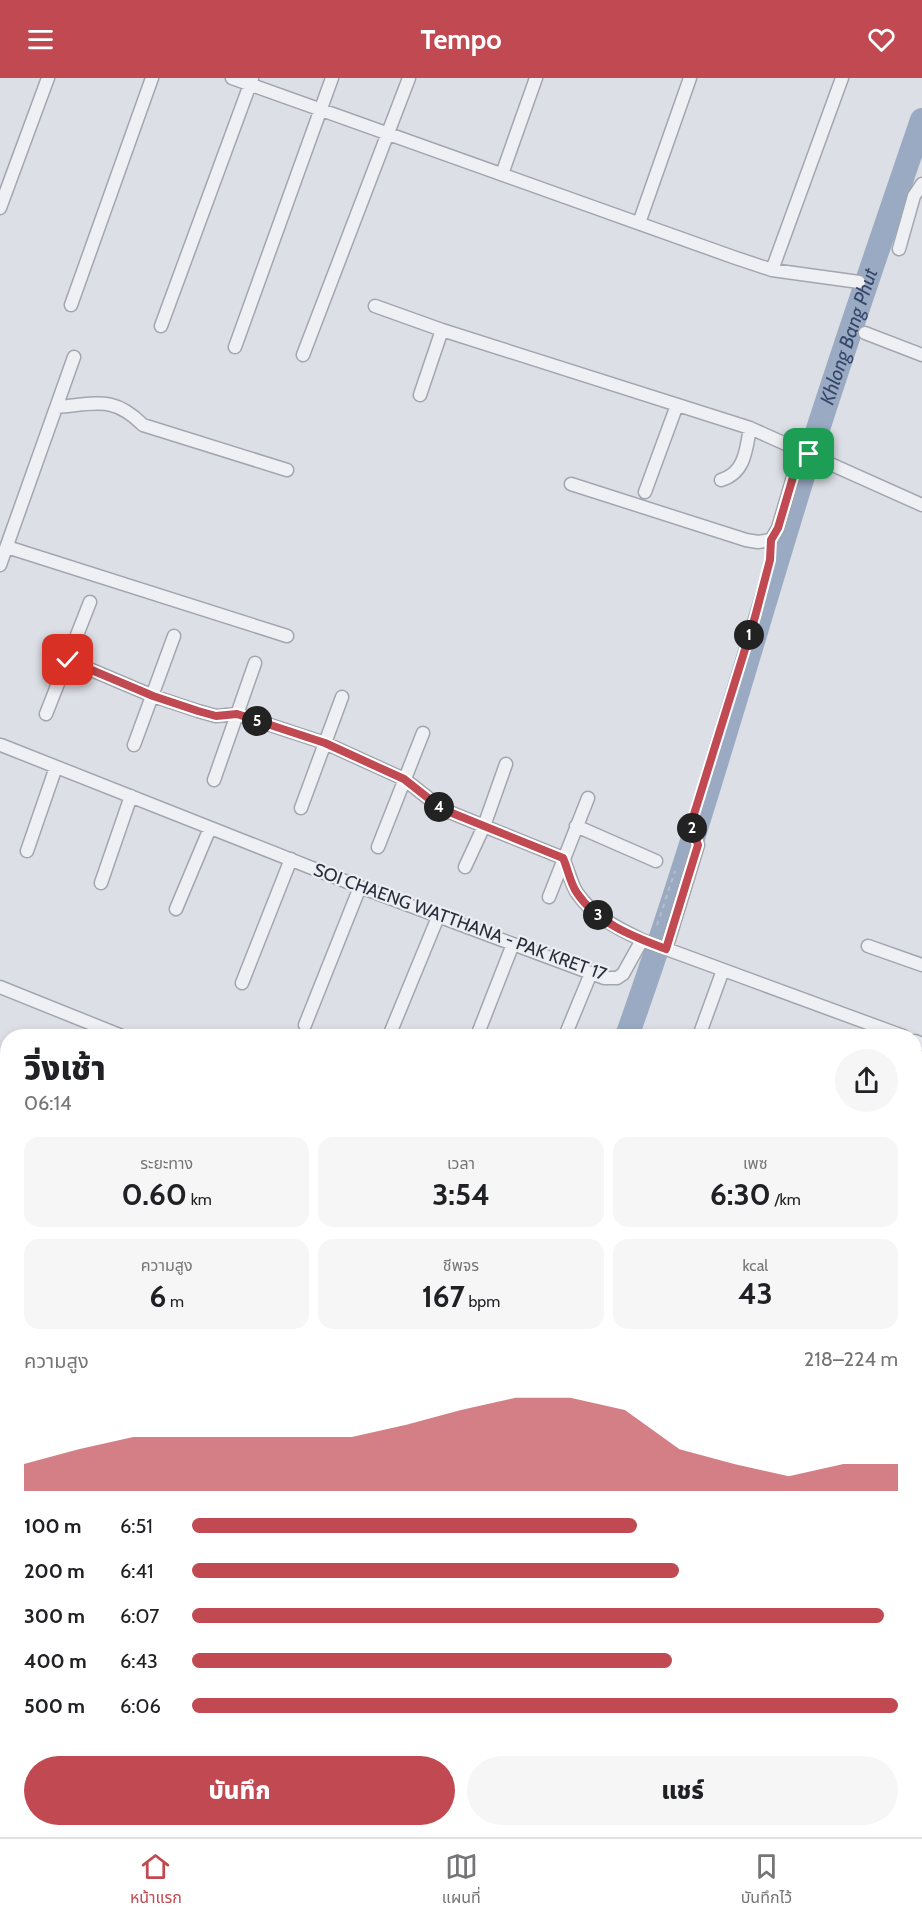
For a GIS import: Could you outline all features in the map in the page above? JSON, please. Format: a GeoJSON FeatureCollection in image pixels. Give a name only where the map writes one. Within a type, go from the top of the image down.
{"type":"FeatureCollection","features":[{"type":"Feature","properties":{"kind":"street"},"geometry":{"type":"LineString","coordinates":[[0,208],[48,78]]}},
{"type":"Feature","properties":{"kind":"street"},"geometry":{"type":"LineString","coordinates":[[71,305],[152,78]]}},
{"type":"Feature","properties":{"kind":"street"},"geometry":{"type":"LineString","coordinates":[[232,78],[252,81],[320,111],[772,270],[859,282]]}},
{"type":"Feature","properties":{"kind":"street"},"geometry":{"type":"LineString","coordinates":[[235,347],[332,78]]}},
{"type":"Feature","properties":{"kind":"street"},"geometry":{"type":"LineString","coordinates":[[303,355],[409,78]]}},
{"type":"Feature","properties":{"kind":"street"},"geometry":{"type":"LineString","coordinates":[[502,174],[536,78]]}},
{"type":"Feature","properties":{"kind":"street"},"geometry":{"type":"LineString","coordinates":[[639,223],[690,78]]}},
{"type":"Feature","properties":{"kind":"street"},"geometry":{"type":"LineString","coordinates":[[772,270],[842,78]]}},
{"type":"Feature","properties":{"kind":"street"},"geometry":{"type":"LineString","coordinates":[[161,326],[252,81]]}},
{"type":"Feature","properties":{"kind":"street"},"geometry":{"type":"LineString","coordinates":[[899,249],[914,196],[922,184]]}},
{"type":"Feature","properties":{"kind":"street"},"geometry":{"type":"LineString","coordinates":[[375,306],[442,330],[750,428],[922,505]]}},
{"type":"Feature","properties":{"kind":"street"},"geometry":{"type":"LineString","coordinates":[[420,395],[442,330]]}},
{"type":"Feature","properties":{"kind":"street"},"geometry":{"type":"LineString","coordinates":[[865,333],[922,355]]}},
{"type":"Feature","properties":{"kind":"street"},"geometry":{"type":"LineString","coordinates":[[0,565],[74,357]]}},
{"type":"Feature","properties":{"kind":"street"},"geometry":{"type":"LineString","coordinates":[[57,407],[108,403],[126,410],[143,425],[287,470]]}},
{"type":"Feature","properties":{"kind":"street"},"geometry":{"type":"LineString","coordinates":[[645,492],[677,405]]}},
{"type":"Feature","properties":{"kind":"street"},"geometry":{"type":"LineString","coordinates":[[721,480],[735,473],[741,464],[750,428]]}},
{"type":"Feature","properties":{"kind":"street"},"geometry":{"type":"LineString","coordinates":[[572,484],[758,542],[771,540],[810,454]]}},
{"type":"Feature","properties":{"kind":"street"},"geometry":{"type":"LineString","coordinates":[[6,547],[287,636]]}},
{"type":"Feature","properties":{"kind":"street"},"geometry":{"type":"LineString","coordinates":[[46,714],[90,602]]}},
{"type":"Feature","properties":{"kind":"street"},"geometry":{"type":"LineString","coordinates":[[134,745],[174,636]]}},
{"type":"Feature","properties":{"kind":"street"},"geometry":{"type":"LineString","coordinates":[[68,660],[153,696],[216,716],[237,714],[325,743],[404,779],[442,809],[563,858],[576,892],[592,909],[605,921],[642,940],[884,1029]]}},
{"type":"Feature","properties":{"kind":"street"},"geometry":{"type":"LineString","coordinates":[[214,780],[255,663]]}},
{"type":"Feature","properties":{"kind":"street"},"geometry":{"type":"LineString","coordinates":[[300,808],[342,697]]}},
{"type":"Feature","properties":{"kind":"street"},"geometry":{"type":"LineString","coordinates":[[378,847],[423,734]]}},
{"type":"Feature","properties":{"kind":"street","name":"SOI CHAENG WATTHANA - PAK KRET 17"},"geometry":{"type":"LineString","coordinates":[[1,745],[360,887],[604,978],[617,978],[623,974],[642,940]]}},
{"type":"Feature","properties":{"kind":"street"},"geometry":{"type":"LineString","coordinates":[[465,867],[484,826],[506,764]]}},
{"type":"Feature","properties":{"kind":"street"},"geometry":{"type":"LineString","coordinates":[[27,851],[56,767]]}},
{"type":"Feature","properties":{"kind":"street"},"geometry":{"type":"LineString","coordinates":[[101,883],[131,796]]}},
{"type":"Feature","properties":{"kind":"street"},"geometry":{"type":"LineString","coordinates":[[549,897],[588,798]]}},
{"type":"Feature","properties":{"kind":"street"},"geometry":{"type":"LineString","coordinates":[[662,947],[698,845],[691,824]]}},
{"type":"Feature","properties":{"kind":"street"},"geometry":{"type":"LineString","coordinates":[[576,826],[656,861]]}},
{"type":"Feature","properties":{"kind":"street"},"geometry":{"type":"LineString","coordinates":[[177,909],[210,828]]}},
{"type":"Feature","properties":{"kind":"street"},"geometry":{"type":"LineString","coordinates":[[242,982],[291,859]]}},
{"type":"Feature","properties":{"kind":"street"},"geometry":{"type":"LineString","coordinates":[[305,1025],[360,887]]}},
{"type":"Feature","properties":{"kind":"street"},"geometry":{"type":"LineString","coordinates":[[392,1029],[438,916]]}},
{"type":"Feature","properties":{"kind":"street"},"geometry":{"type":"LineString","coordinates":[[480,1029],[513,944]]}},
{"type":"Feature","properties":{"kind":"street"},"geometry":{"type":"LineString","coordinates":[[868,946],[922,965]]}},
{"type":"Feature","properties":{"kind":"street"},"geometry":{"type":"LineString","coordinates":[[702,1029],[723,970]]}},
{"type":"Feature","properties":{"kind":"street"},"geometry":{"type":"LineString","coordinates":[[568,1029],[591,973]]}},
{"type":"Feature","properties":{"kind":"street"},"geometry":{"type":"LineString","coordinates":[[0,987],[105,1029]]}},
{"type":"Feature","properties":{"kind":"path"},"geometry":{"type":"LineString","coordinates":[[691,824],[755,617],[770,560],[771,540]]}},
{"type":"Feature","properties":{"kind":"path"},"geometry":{"type":"LineString","coordinates":[[657,925],[676,869]]}},
{"type":"Feature","properties":{"kind":"waterway","name":"Khlong Bang Phut"},"geometry":{"type":"LineString","coordinates":[[629,1029],[697,826],[818,429],[922,120]]}},
{"type":"Feature","properties":{"kind":"route"},"geometry":{"type":"LineString","coordinates":[[68,660],[153,696],[198,711],[216,716],[237,714],[325,743],[404,779],[442,809],[563,858],[576,892],[605,921],[642,940],[666,949],[698,845],[691,824],[755,617],[770,560],[771,540],[778,528],[801,450],[809,454]]}}]}
